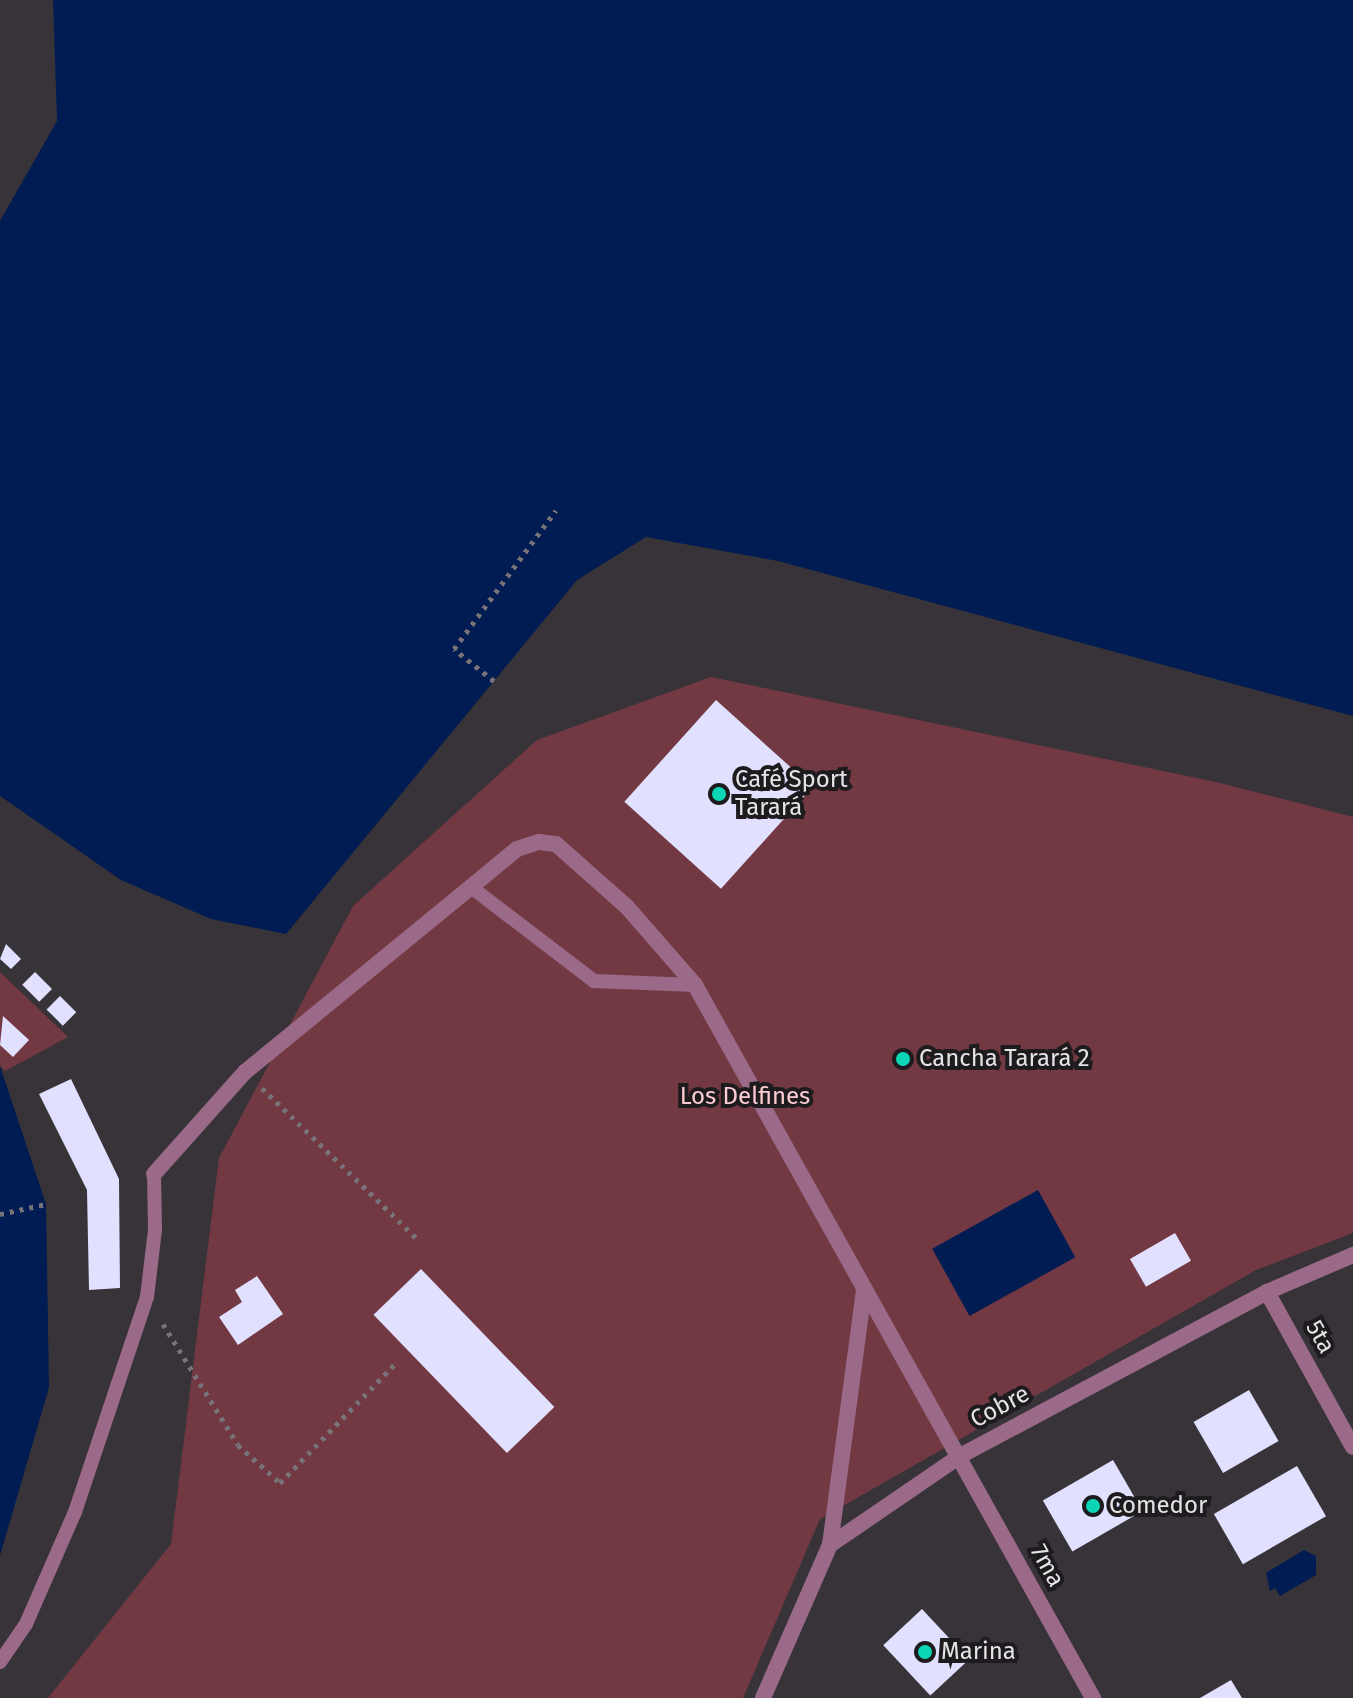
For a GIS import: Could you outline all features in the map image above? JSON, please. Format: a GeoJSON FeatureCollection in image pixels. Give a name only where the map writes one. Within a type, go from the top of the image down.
{"type":"FeatureCollection","features":[{"type":"Feature","properties":{"kind":"street","name":"7ma"},"geometry":{"type":"LineString","coordinates":[[154,1174],[245,1072],[517,849],[539,842],[556,844],[627,907],[695,985],[1093,1698]]}},
{"type":"Feature","properties":{"kind":"street","name":"Cobre"},"geometry":{"type":"LineString","coordinates":[[830,1545],[960,1456],[1267,1292],[1353,1255]]}},
{"type":"Feature","properties":{"kind":"street"},"geometry":{"type":"LineString","coordinates":[[763,1698],[830,1545],[864,1290]]}},
{"type":"Feature","properties":{"kind":"street","name":"5ta"},"geometry":{"type":"LineString","coordinates":[[1267,1292],[1353,1447]]}},
{"type":"Feature","properties":{"kind":"lane"},"geometry":{"type":"LineString","coordinates":[[471,887],[594,981],[695,985]]}},
{"type":"Feature","properties":{"kind":"lane"},"geometry":{"type":"LineString","coordinates":[[0,1662],[26,1624],[75,1512],[147,1297],[155,1230],[154,1174]]}},
{"type":"Feature","properties":{"kind":"path"},"geometry":{"type":"LineString","coordinates":[[494,681],[454,649],[556,510]]}},
{"type":"Feature","properties":{"kind":"path"},"geometry":{"type":"LineString","coordinates":[[245,1072],[416,1238]]}},
{"type":"Feature","properties":{"kind":"path"},"geometry":{"type":"LineString","coordinates":[[0,1214],[46,1204]]}},
{"type":"Feature","properties":{"kind":"path"},"geometry":{"type":"LineString","coordinates":[[147,1297],[238,1445],[280,1483],[394,1365]]}},
{"type":"Feature","properties":{"kind":"green space","name":"Los Delfines"},"geometry":{"type":"Polygon","coordinates":[[[711,677],[1216,782],[1353,817],[1353,1233],[1256,1270],[820,1519],[743,1698],[48,1698],[171,1544],[219,1158],[353,906],[537,740],[711,677]]]}},
{"type":"Feature","properties":{"kind":"green space"},"geometry":{"type":"Polygon","coordinates":[[[0,972],[68,1037],[5,1071],[0,1066],[0,972]]]}},
{"type":"Feature","properties":{"kind":"water"},"geometry":{"type":"Polygon","coordinates":[[[53,0],[1353,0],[1353,716],[778,561],[646,537],[577,580],[286,934],[211,919],[121,880],[0,796],[0,221],[57,121],[53,0]]]}},
{"type":"Feature","properties":{"kind":"water"},"geometry":{"type":"Polygon","coordinates":[[[0,1066],[46,1204],[49,1388],[0,1556],[0,1066]]]}},
{"type":"Feature","properties":{"kind":"water"},"geometry":{"type":"Polygon","coordinates":[[[1038,1190],[1075,1257],[970,1316],[932,1249],[1038,1190]]]}},
{"type":"Feature","properties":{"kind":"water"},"geometry":{"type":"Polygon","coordinates":[[[1304,1550],[1316,1556],[1316,1575],[1280,1596],[1275,1588],[1270,1591],[1266,1573],[1304,1550]]]}},
{"type":"Feature","properties":{"kind":"pier"},"geometry":{"type":"Polygon","coordinates":[[[49,1388],[53,1389],[0,1560],[0,1556],[49,1388]]]}},
{"type":"Feature","properties":{"kind":"building","name":"Café Sport Tarará"},"geometry":{"type":"Polygon","coordinates":[[[716,700],[813,787],[721,889],[624,802],[716,700]]]}},
{"type":"Feature","properties":{"kind":"building"},"geometry":{"type":"Polygon","coordinates":[[[6,944],[21,959],[11,969],[0,959],[6,944]]]}},
{"type":"Feature","properties":{"kind":"building"},"geometry":{"type":"Polygon","coordinates":[[[35,972],[52,989],[39,1002],[22,985],[35,972]]]}},
{"type":"Feature","properties":{"kind":"building"},"geometry":{"type":"Polygon","coordinates":[[[60,996],[76,1012],[63,1026],[47,1009],[60,996]]]}},
{"type":"Feature","properties":{"kind":"building"},"geometry":{"type":"Polygon","coordinates":[[[3,1016],[29,1040],[13,1057],[0,1045],[3,1016]]]}},
{"type":"Feature","properties":{"kind":"building"},"geometry":{"type":"Polygon","coordinates":[[[71,1079],[119,1179],[120,1288],[89,1290],[87,1190],[39,1094],[71,1079]]]}},
{"type":"Feature","properties":{"kind":"building"},"geometry":{"type":"Polygon","coordinates":[[[1175,1233],[1191,1261],[1146,1287],[1130,1259],[1175,1233]]]}},
{"type":"Feature","properties":{"kind":"building"},"geometry":{"type":"Polygon","coordinates":[[[421,1269],[554,1407],[507,1453],[374,1315],[421,1269]]]}},
{"type":"Feature","properties":{"kind":"building"},"geometry":{"type":"Polygon","coordinates":[[[257,1276],[283,1314],[238,1345],[219,1317],[242,1302],[235,1290],[257,1276]]]}},
{"type":"Feature","properties":{"kind":"building"},"geometry":{"type":"Polygon","coordinates":[[[1249,1390],[1278,1441],[1223,1473],[1194,1422],[1249,1390]]]}},
{"type":"Feature","properties":{"kind":"building","name":"Comedor"},"geometry":{"type":"Polygon","coordinates":[[[1113,1460],[1142,1511],[1072,1552],[1043,1500],[1113,1460]]]}},
{"type":"Feature","properties":{"kind":"building"},"geometry":{"type":"Polygon","coordinates":[[[1297,1466],[1326,1516],[1243,1564],[1214,1514],[1297,1466]]]}},
{"type":"Feature","properties":{"kind":"building","name":"Marina"},"geometry":{"type":"Polygon","coordinates":[[[922,1609],[969,1659],[930,1696],[883,1645],[922,1609]]]}},
{"type":"Feature","properties":{"kind":"building"},"geometry":{"type":"Polygon","coordinates":[[[1231,1680],[1242,1698],[1200,1698],[1231,1680]]]}},
{"type":"Feature","properties":{"kind":"place","name":"Café Sport Tarará"},"geometry":{"type":"Point","coordinates":[719,794]}},
{"type":"Feature","properties":{"kind":"place","name":"Cancha Tarará 2"},"geometry":{"type":"Point","coordinates":[903,1059]}},
{"type":"Feature","properties":{"kind":"place","name":"Comedor"},"geometry":{"type":"Point","coordinates":[1093,1506]}},
{"type":"Feature","properties":{"kind":"place","name":"Marina"},"geometry":{"type":"Point","coordinates":[925,1652]}}]}
